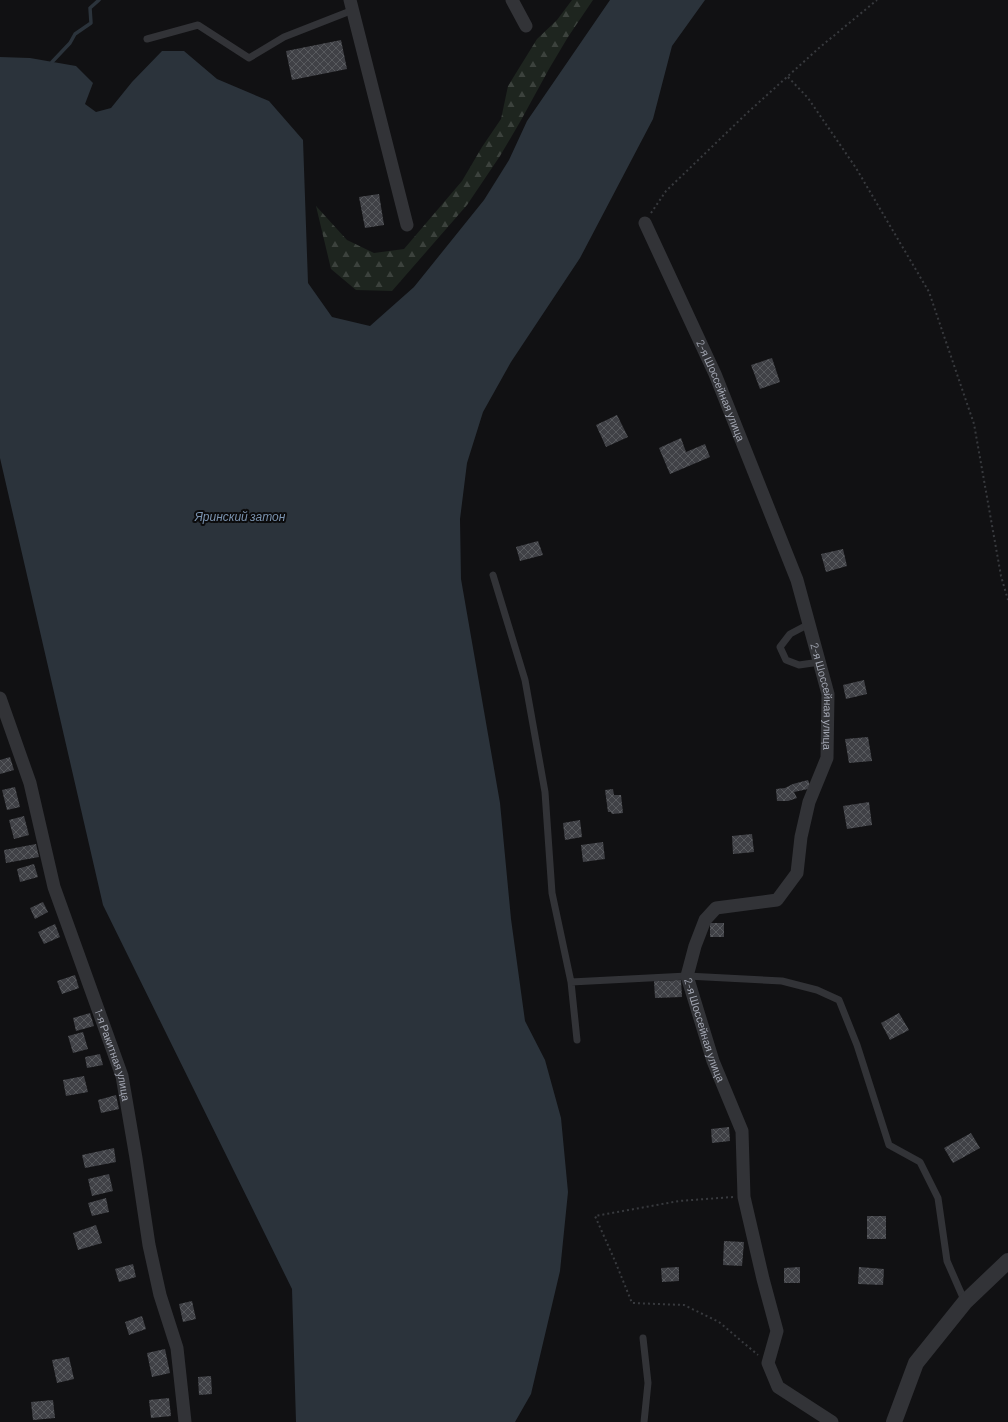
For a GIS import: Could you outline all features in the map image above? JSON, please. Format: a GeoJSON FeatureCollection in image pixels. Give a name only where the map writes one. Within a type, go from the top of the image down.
{"type":"FeatureCollection","features":[{"type":"Feature","properties":{"kind":"street"},"geometry":{"type":"LineString","coordinates":[[512,0],[526,26]]}},
{"type":"Feature","properties":{"kind":"street"},"geometry":{"type":"LineString","coordinates":[[352,5],[407,226]]}},
{"type":"Feature","properties":{"kind":"street","name":"2-я Шоссейная улица"},"geometry":{"type":"LineString","coordinates":[[645,223],[715,374],[798,580],[828,694],[827,758],[810,802],[801,837],[797,873],[777,900],[716,908],[705,920],[695,946],[687,976],[713,1061],[742,1131],[744,1197],[777,1331],[768,1362]]}},
{"type":"Feature","properties":{"kind":"street","name":"1-я Ракитная улица"},"geometry":{"type":"LineString","coordinates":[[0,698],[30,782],[54,887],[122,1076],[149,1245],[160,1295],[177,1348],[185,1422]]}},
{"type":"Feature","properties":{"kind":"street"},"geometry":{"type":"LineString","coordinates":[[893,1421],[916,1363],[965,1302],[1008,1262]]}},
{"type":"Feature","properties":{"kind":"street"},"geometry":{"type":"LineString","coordinates":[[768,1362],[778,1387],[832,1422]]}},
{"type":"Feature","properties":{"kind":"lane"},"geometry":{"type":"LineString","coordinates":[[147,39],[198,26],[249,58],[284,37],[352,5]]}},
{"type":"Feature","properties":{"kind":"lane"},"geometry":{"type":"LineString","coordinates":[[493,576],[525,680],[545,792],[552,893],[571,982],[577,1040]]}},
{"type":"Feature","properties":{"kind":"lane"},"geometry":{"type":"LineString","coordinates":[[809,624],[790,634],[780,647],[786,660],[799,665],[820,662]]}},
{"type":"Feature","properties":{"kind":"lane"},"geometry":{"type":"LineString","coordinates":[[571,982],[687,976],[782,981],[817,990],[839,1000],[857,1045],[889,1145],[920,1162],[938,1198],[947,1261],[965,1302]]}},
{"type":"Feature","properties":{"kind":"lane"},"geometry":{"type":"LineString","coordinates":[[643,1338],[648,1383],[644,1422]]}},
{"type":"Feature","properties":{"kind":"path"},"geometry":{"type":"LineString","coordinates":[[645,223],[666,191],[746,114],[819,48],[877,0]]}},
{"type":"Feature","properties":{"kind":"path"},"geometry":{"type":"LineString","coordinates":[[788,77],[808,98],[856,168],[929,292],[974,424],[1000,576],[1008,600]]}},
{"type":"Feature","properties":{"kind":"path"},"geometry":{"type":"LineString","coordinates":[[744,1197],[679,1201],[595,1216],[632,1303],[684,1305],[719,1322],[768,1362]]}},
{"type":"Feature","properties":{"kind":"green space"},"geometry":{"type":"Polygon","coordinates":[[[572,0],[593,0],[568,37],[500,156],[467,205],[392,291],[356,290],[331,269],[316,206],[347,240],[374,253],[404,249],[462,181],[501,119],[508,86],[537,39],[557,20],[572,0]]]}},
{"type":"Feature","properties":{"kind":"water","name":"Яринский затон"},"geometry":{"type":"Polygon","coordinates":[[[610,0],[705,0],[672,46],[653,119],[580,258],[511,362],[483,412],[467,463],[460,519],[461,579],[500,803],[511,919],[525,1021],[545,1060],[561,1118],[568,1192],[560,1271],[531,1394],[515,1422],[296,1422],[292,1289],[103,905],[0,458],[0,57],[30,58],[76,66],[93,83],[85,104],[96,112],[111,108],[132,82],[162,51],[184,51],[217,79],[269,101],[303,140],[308,283],[332,317],[370,326],[414,287],[484,200],[509,160],[527,121],[610,0]]]}},
{"type":"Feature","properties":{"kind":"building"},"geometry":{"type":"Polygon","coordinates":[[[341,40],[347,69],[292,80],[286,51],[341,40]]]}},
{"type":"Feature","properties":{"kind":"building"},"geometry":{"type":"Polygon","coordinates":[[[379,194],[384,225],[365,228],[359,197],[379,194]]]}},
{"type":"Feature","properties":{"kind":"building"},"geometry":{"type":"Polygon","coordinates":[[[772,358],[780,382],[760,389],[751,365],[772,358]]]}},
{"type":"Feature","properties":{"kind":"building"},"geometry":{"type":"Polygon","coordinates":[[[617,415],[628,437],[606,447],[596,425],[617,415]]]}},
{"type":"Feature","properties":{"kind":"building"},"geometry":{"type":"Polygon","coordinates":[[[681,438],[686,452],[705,444],[710,457],[670,474],[659,448],[681,438]]]}},
{"type":"Feature","properties":{"kind":"building"},"geometry":{"type":"Polygon","coordinates":[[[538,541],[543,555],[520,561],[516,547],[538,541]]]}},
{"type":"Feature","properties":{"kind":"building"},"geometry":{"type":"Polygon","coordinates":[[[843,549],[847,566],[826,572],[821,554],[843,549]]]}},
{"type":"Feature","properties":{"kind":"building"},"geometry":{"type":"Polygon","coordinates":[[[864,680],[867,694],[846,699],[843,685],[864,680]]]}},
{"type":"Feature","properties":{"kind":"building"},"geometry":{"type":"Polygon","coordinates":[[[868,737],[872,761],[849,763],[845,739],[868,737]]]}},
{"type":"Feature","properties":{"kind":"building"},"geometry":{"type":"Polygon","coordinates":[[[10,757],[14,770],[0,774],[0,760],[10,757]]]}},
{"type":"Feature","properties":{"kind":"building"},"geometry":{"type":"Polygon","coordinates":[[[808,780],[810,785],[808,789],[794,792],[797,798],[788,801],[777,801],[776,789],[785,788],[808,780]]]}},
{"type":"Feature","properties":{"kind":"building"},"geometry":{"type":"Polygon","coordinates":[[[15,787],[20,807],[7,810],[2,790],[15,787]]]}},
{"type":"Feature","properties":{"kind":"building"},"geometry":{"type":"Polygon","coordinates":[[[613,789],[614,795],[621,795],[623,813],[612,814],[611,812],[608,812],[605,790],[613,789]]]}},
{"type":"Feature","properties":{"kind":"building"},"geometry":{"type":"Polygon","coordinates":[[[869,802],[872,825],[847,829],[843,806],[869,802]]]}},
{"type":"Feature","properties":{"kind":"building"},"geometry":{"type":"Polygon","coordinates":[[[24,816],[29,835],[14,839],[9,820],[24,816]]]}},
{"type":"Feature","properties":{"kind":"building"},"geometry":{"type":"Polygon","coordinates":[[[580,820],[582,837],[565,840],[563,823],[580,820]]]}},
{"type":"Feature","properties":{"kind":"building"},"geometry":{"type":"Polygon","coordinates":[[[752,834],[754,852],[733,854],[732,836],[752,834]]]}},
{"type":"Feature","properties":{"kind":"building"},"geometry":{"type":"Polygon","coordinates":[[[603,842],[605,859],[583,862],[581,845],[603,842]]]}},
{"type":"Feature","properties":{"kind":"building"},"geometry":{"type":"Polygon","coordinates":[[[36,844],[39,857],[6,863],[4,850],[36,844]]]}},
{"type":"Feature","properties":{"kind":"building"},"geometry":{"type":"Polygon","coordinates":[[[34,864],[38,877],[20,882],[17,869],[34,864]]]}},
{"type":"Feature","properties":{"kind":"building"},"geometry":{"type":"Polygon","coordinates":[[[43,902],[48,912],[35,919],[30,908],[43,902]]]}},
{"type":"Feature","properties":{"kind":"building"},"geometry":{"type":"Polygon","coordinates":[[[710,923],[724,923],[724,937],[710,937],[710,923]]]}},
{"type":"Feature","properties":{"kind":"building"},"geometry":{"type":"Polygon","coordinates":[[[55,924],[60,937],[44,944],[38,932],[55,924]]]}},
{"type":"Feature","properties":{"kind":"building"},"geometry":{"type":"Polygon","coordinates":[[[75,975],[79,988],[62,994],[57,981],[75,975]]]}},
{"type":"Feature","properties":{"kind":"building"},"geometry":{"type":"Polygon","coordinates":[[[681,980],[682,997],[655,998],[654,981],[681,980]]]}},
{"type":"Feature","properties":{"kind":"building"},"geometry":{"type":"Polygon","coordinates":[[[90,1013],[94,1026],[76,1031],[73,1018],[90,1013]]]}},
{"type":"Feature","properties":{"kind":"building"},"geometry":{"type":"Polygon","coordinates":[[[899,1013],[909,1030],[890,1040],[881,1023],[899,1013]]]}},
{"type":"Feature","properties":{"kind":"building"},"geometry":{"type":"Polygon","coordinates":[[[83,1032],[88,1049],[73,1053],[68,1036],[83,1032]]]}},
{"type":"Feature","properties":{"kind":"building"},"geometry":{"type":"Polygon","coordinates":[[[100,1054],[103,1065],[87,1068],[85,1057],[100,1054]]]}},
{"type":"Feature","properties":{"kind":"building"},"geometry":{"type":"Polygon","coordinates":[[[84,1076],[88,1092],[66,1096],[63,1080],[84,1076]]]}},
{"type":"Feature","properties":{"kind":"building"},"geometry":{"type":"Polygon","coordinates":[[[116,1095],[119,1109],[101,1113],[98,1100],[116,1095]]]}},
{"type":"Feature","properties":{"kind":"building"},"geometry":{"type":"Polygon","coordinates":[[[729,1127],[730,1141],[712,1143],[711,1129],[729,1127]]]}},
{"type":"Feature","properties":{"kind":"building"},"geometry":{"type":"Polygon","coordinates":[[[971,1133],[980,1148],[953,1163],[944,1148],[971,1133]]]}},
{"type":"Feature","properties":{"kind":"building"},"geometry":{"type":"Polygon","coordinates":[[[114,1148],[116,1162],[85,1168],[82,1155],[114,1148]]]}},
{"type":"Feature","properties":{"kind":"building"},"geometry":{"type":"Polygon","coordinates":[[[109,1174],[113,1191],[92,1196],[88,1179],[109,1174]]]}},
{"type":"Feature","properties":{"kind":"building"},"geometry":{"type":"Polygon","coordinates":[[[106,1198],[109,1212],[92,1216],[88,1203],[106,1198]]]}},
{"type":"Feature","properties":{"kind":"building"},"geometry":{"type":"Polygon","coordinates":[[[867,1216],[886,1216],[886,1239],[867,1239],[867,1216]]]}},
{"type":"Feature","properties":{"kind":"building"},"geometry":{"type":"Polygon","coordinates":[[[96,1225],[102,1243],[78,1250],[73,1233],[96,1225]]]}},
{"type":"Feature","properties":{"kind":"building"},"geometry":{"type":"Polygon","coordinates":[[[724,1241],[744,1242],[742,1266],[723,1265],[724,1241]]]}},
{"type":"Feature","properties":{"kind":"building"},"geometry":{"type":"Polygon","coordinates":[[[133,1264],[136,1277],[119,1282],[115,1269],[133,1264]]]}},
{"type":"Feature","properties":{"kind":"building"},"geometry":{"type":"Polygon","coordinates":[[[679,1267],[679,1281],[662,1282],[661,1268],[679,1267]]]}},
{"type":"Feature","properties":{"kind":"building"},"geometry":{"type":"Polygon","coordinates":[[[800,1267],[800,1283],[784,1283],[784,1268],[800,1267]]]}},
{"type":"Feature","properties":{"kind":"building"},"geometry":{"type":"Polygon","coordinates":[[[859,1267],[884,1269],[883,1285],[858,1284],[859,1267]]]}},
{"type":"Feature","properties":{"kind":"building"},"geometry":{"type":"Polygon","coordinates":[[[192,1301],[196,1319],[183,1322],[179,1304],[192,1301]]]}},
{"type":"Feature","properties":{"kind":"building"},"geometry":{"type":"Polygon","coordinates":[[[142,1316],[146,1329],[129,1335],[125,1322],[142,1316]]]}},
{"type":"Feature","properties":{"kind":"building"},"geometry":{"type":"Polygon","coordinates":[[[165,1349],[170,1373],[152,1377],[147,1353],[165,1349]]]}},
{"type":"Feature","properties":{"kind":"building"},"geometry":{"type":"Polygon","coordinates":[[[69,1357],[74,1379],[57,1383],[52,1360],[69,1357]]]}},
{"type":"Feature","properties":{"kind":"building"},"geometry":{"type":"Polygon","coordinates":[[[211,1376],[212,1394],[199,1395],[198,1377],[211,1376]]]}},
{"type":"Feature","properties":{"kind":"building"},"geometry":{"type":"Polygon","coordinates":[[[169,1398],[171,1416],[151,1418],[149,1400],[169,1398]]]}},
{"type":"Feature","properties":{"kind":"building"},"geometry":{"type":"Polygon","coordinates":[[[53,1400],[55,1418],[33,1420],[31,1402],[53,1400]]]}},
{"type":"Feature","properties":{"kind":"waterway"},"geometry":{"type":"LineString","coordinates":[[52,62],[70,43],[75,34],[91,23],[90,8],[99,0]]}}]}
